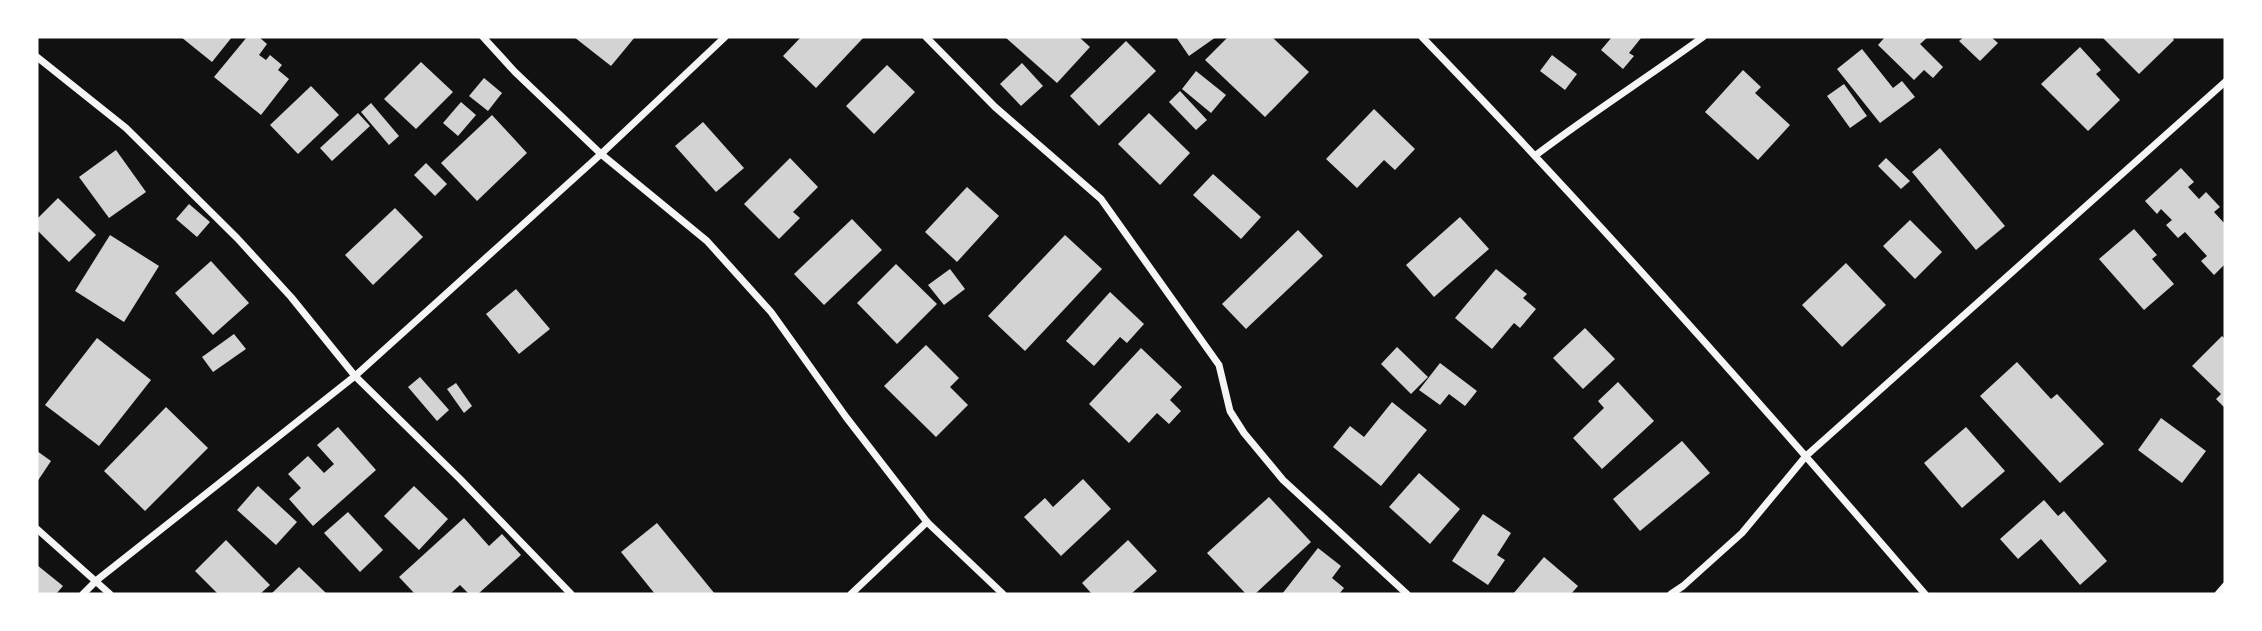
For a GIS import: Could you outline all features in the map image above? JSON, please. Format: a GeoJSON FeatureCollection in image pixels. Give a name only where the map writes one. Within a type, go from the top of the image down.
{"type":"FeatureCollection","features":[{"type":"Feature","properties":{"kind":"street"},"geometry":{"type":"LineString","coordinates":[[483,37],[515,72],[601,154],[707,241],[771,312],[846,417],[927,522],[1003,594]]}},
{"type":"Feature","properties":{"kind":"street"},"geometry":{"type":"LineString","coordinates":[[83,594],[97,580],[355,376],[601,154],[725,37]]}},
{"type":"Feature","properties":{"kind":"street"},"geometry":{"type":"LineString","coordinates":[[926,37],[995,107],[1101,199],[1219,365],[1230,411],[1244,433],[1283,480],[1407,594]]}},
{"type":"Feature","properties":{"kind":"street"},"geometry":{"type":"LineString","coordinates":[[1422,37],[1536,155],[1806,456],[1925,594]]}},
{"type":"Feature","properties":{"kind":"street"},"geometry":{"type":"LineString","coordinates":[[1536,155],[1703,37]]}},
{"type":"Feature","properties":{"kind":"street"},"geometry":{"type":"LineString","coordinates":[[37,57],[126,128],[237,238],[292,297],[355,376],[571,594]]}},
{"type":"Feature","properties":{"kind":"street"},"geometry":{"type":"LineString","coordinates":[[1671,594],[1742,533],[1806,456],[2225,82]]}},
{"type":"Feature","properties":{"kind":"street"},"geometry":{"type":"LineString","coordinates":[[851,594],[927,522]]}},
{"type":"Feature","properties":{"kind":"street"},"geometry":{"type":"LineString","coordinates":[[37,529],[110,594]]}},
{"type":"Feature","properties":{"kind":"street"},"geometry":{"type":"LineString","coordinates":[[2218,594],[2225,586]]}},
{"type":"Feature","properties":{"kind":"building"},"geometry":{"type":"Polygon","coordinates":[[[181,37],[232,37],[212,62],[181,37]]]}},
{"type":"Feature","properties":{"kind":"building"},"geometry":{"type":"Polygon","coordinates":[[[247,37],[259,37],[267,44],[259,55],[266,60],[270,55],[282,65],[278,70],[289,79],[261,115],[214,77],[247,37]]]}},
{"type":"Feature","properties":{"kind":"building"},"geometry":{"type":"Polygon","coordinates":[[[574,37],[635,37],[611,66],[574,37]]]}},
{"type":"Feature","properties":{"kind":"building"},"geometry":{"type":"Polygon","coordinates":[[[801,37],[864,37],[816,88],[783,56],[801,37]]]}},
{"type":"Feature","properties":{"kind":"building"},"geometry":{"type":"Polygon","coordinates":[[[1005,37],[1079,37],[1090,47],[1057,83],[1005,37]]]}},
{"type":"Feature","properties":{"kind":"building"},"geometry":{"type":"Polygon","coordinates":[[[1176,37],[1216,37],[1189,56],[1176,37]]]}},
{"type":"Feature","properties":{"kind":"building"},"geometry":{"type":"Polygon","coordinates":[[[1228,37],[1272,37],[1309,72],[1265,117],[1205,60],[1228,37]]]}},
{"type":"Feature","properties":{"kind":"building"},"geometry":{"type":"Polygon","coordinates":[[[1612,37],[1641,38],[1629,53],[1634,56],[1623,69],[1601,50],[1612,37]]]}},
{"type":"Feature","properties":{"kind":"building"},"geometry":{"type":"Polygon","coordinates":[[[1885,37],[1928,37],[1920,44],[1943,67],[1933,78],[1924,70],[1914,80],[1878,45],[1885,37]]]}},
{"type":"Feature","properties":{"kind":"building"},"geometry":{"type":"Polygon","coordinates":[[[1964,37],[1991,37],[1998,43],[1980,61],[1959,41],[1964,37]]]}},
{"type":"Feature","properties":{"kind":"building"},"geometry":{"type":"Polygon","coordinates":[[[2102,37],[2172,37],[2174,40],[2139,74],[2102,37]]]}},
{"type":"Feature","properties":{"kind":"building"},"geometry":{"type":"Polygon","coordinates":[[[1126,41],[1156,71],[1099,126],[1070,96],[1126,41]]]}},
{"type":"Feature","properties":{"kind":"building"},"geometry":{"type":"Polygon","coordinates":[[[2080,47],[2101,70],[2096,74],[2120,100],[2088,131],[2041,84],[2080,47]]]}},
{"type":"Feature","properties":{"kind":"building"},"geometry":{"type":"Polygon","coordinates":[[[1862,49],[1893,88],[1902,81],[1915,97],[1880,123],[1837,69],[1862,49]]]}},
{"type":"Feature","properties":{"kind":"building"},"geometry":{"type":"Polygon","coordinates":[[[1552,55],[1577,74],[1565,90],[1540,71],[1552,55]]]}},
{"type":"Feature","properties":{"kind":"building"},"geometry":{"type":"Polygon","coordinates":[[[421,62],[453,92],[416,129],[384,99],[421,62]]]}},
{"type":"Feature","properties":{"kind":"building"},"geometry":{"type":"Polygon","coordinates":[[[1022,63],[1043,86],[1021,106],[1000,84],[1022,63]]]}},
{"type":"Feature","properties":{"kind":"building"},"geometry":{"type":"Polygon","coordinates":[[[887,65],[915,92],[874,134],[846,106],[887,65]]]}},
{"type":"Feature","properties":{"kind":"building"},"geometry":{"type":"Polygon","coordinates":[[[1743,70],[1761,87],[1755,93],[1790,125],[1758,160],[1705,112],[1743,70]]]}},
{"type":"Feature","properties":{"kind":"building"},"geometry":{"type":"Polygon","coordinates":[[[1196,71],[1226,95],[1211,113],[1182,89],[1196,71]]]}},
{"type":"Feature","properties":{"kind":"building"},"geometry":{"type":"Polygon","coordinates":[[[484,78],[502,93],[488,111],[469,96],[484,78]]]}},
{"type":"Feature","properties":{"kind":"building"},"geometry":{"type":"Polygon","coordinates":[[[1844,84],[1867,116],[1850,128],[1827,96],[1844,84]]]}},
{"type":"Feature","properties":{"kind":"building"},"geometry":{"type":"Polygon","coordinates":[[[311,86],[339,115],[298,154],[270,125],[311,86]]]}},
{"type":"Feature","properties":{"kind":"building"},"geometry":{"type":"Polygon","coordinates":[[[1180,91],[1207,120],[1196,130],[1169,102],[1180,91]]]}},
{"type":"Feature","properties":{"kind":"building"},"geometry":{"type":"Polygon","coordinates":[[[461,102],[476,115],[458,136],[443,123],[461,102]]]}},
{"type":"Feature","properties":{"kind":"building"},"geometry":{"type":"Polygon","coordinates":[[[371,103],[399,136],[389,145],[361,112],[371,103]]]}},
{"type":"Feature","properties":{"kind":"building"},"geometry":{"type":"Polygon","coordinates":[[[1374,109],[1415,149],[1395,170],[1384,160],[1357,188],[1326,159],[1374,109]]]}},
{"type":"Feature","properties":{"kind":"building"},"geometry":{"type":"Polygon","coordinates":[[[358,113],[370,126],[332,161],[320,148],[358,113]]]}},
{"type":"Feature","properties":{"kind":"building"},"geometry":{"type":"Polygon","coordinates":[[[1149,113],[1190,153],[1160,185],[1118,144],[1149,113]]]}},
{"type":"Feature","properties":{"kind":"building"},"geometry":{"type":"Polygon","coordinates":[[[492,115],[527,153],[477,201],[441,163],[492,115]]]}},
{"type":"Feature","properties":{"kind":"building"},"geometry":{"type":"Polygon","coordinates":[[[703,122],[744,168],[716,192],[675,146],[703,122]]]}},
{"type":"Feature","properties":{"kind":"building"},"geometry":{"type":"Polygon","coordinates":[[[1940,148],[2005,226],[1976,250],[1912,172],[1940,148]]]}},
{"type":"Feature","properties":{"kind":"building"},"geometry":{"type":"Polygon","coordinates":[[[116,150],[146,192],[109,218],[79,177],[116,150]]]}},
{"type":"Feature","properties":{"kind":"building"},"geometry":{"type":"Polygon","coordinates":[[[790,158],[818,187],[793,212],[800,218],[779,239],[744,204],[790,158]]]}},
{"type":"Feature","properties":{"kind":"building"},"geometry":{"type":"Polygon","coordinates":[[[1886,158],[1910,181],[1901,189],[1878,166],[1886,158]]]}},
{"type":"Feature","properties":{"kind":"building"},"geometry":{"type":"Polygon","coordinates":[[[426,163],[447,184],[435,196],[414,175],[426,163]]]}},
{"type":"Feature","properties":{"kind":"building"},"geometry":{"type":"Polygon","coordinates":[[[2181,168],[2194,182],[2188,187],[2199,199],[2206,192],[2220,207],[2214,212],[2225,224],[2225,264],[2214,275],[2201,261],[2207,256],[2185,232],[2178,238],[2166,225],[2172,220],[2161,209],[2157,214],[2145,201],[2181,168]]]}},
{"type":"Feature","properties":{"kind":"building"},"geometry":{"type":"Polygon","coordinates":[[[1213,174],[1261,217],[1241,239],[1193,195],[1213,174]]]}},
{"type":"Feature","properties":{"kind":"building"},"geometry":{"type":"Polygon","coordinates":[[[967,187],[999,216],[957,262],[925,232],[967,187]]]}},
{"type":"Feature","properties":{"kind":"building"},"geometry":{"type":"Polygon","coordinates":[[[58,198],[96,235],[69,262],[37,230],[37,219],[58,198]]]}},
{"type":"Feature","properties":{"kind":"building"},"geometry":{"type":"Polygon","coordinates":[[[189,204],[210,222],[197,237],[176,219],[189,204]]]}},
{"type":"Feature","properties":{"kind":"building"},"geometry":{"type":"Polygon","coordinates":[[[395,208],[423,237],[373,285],[345,255],[395,208]]]}},
{"type":"Feature","properties":{"kind":"building"},"geometry":{"type":"Polygon","coordinates":[[[1460,217],[1489,249],[1434,297],[1406,265],[1460,217]]]}},
{"type":"Feature","properties":{"kind":"building"},"geometry":{"type":"Polygon","coordinates":[[[852,219],[882,250],[824,305],[794,274],[852,219]]]}},
{"type":"Feature","properties":{"kind":"building"},"geometry":{"type":"Polygon","coordinates":[[[1910,220],[1942,252],[1915,279],[1883,246],[1910,220]]]}},
{"type":"Feature","properties":{"kind":"building"},"geometry":{"type":"Polygon","coordinates":[[[2134,229],[2157,255],[2152,259],[2174,284],[2144,310],[2099,259],[2134,229]]]}},
{"type":"Feature","properties":{"kind":"building"},"geometry":{"type":"Polygon","coordinates":[[[1298,230],[1323,256],[1246,329],[1222,304],[1298,230]]]}},
{"type":"Feature","properties":{"kind":"building"},"geometry":{"type":"Polygon","coordinates":[[[110,235],[159,266],[124,322],[75,291],[110,235]]]}},
{"type":"Feature","properties":{"kind":"building"},"geometry":{"type":"Polygon","coordinates":[[[1065,235],[1102,269],[1025,351],[988,316],[1065,235]]]}},
{"type":"Feature","properties":{"kind":"building"},"geometry":{"type":"Polygon","coordinates":[[[211,261],[249,303],[213,335],[175,293],[211,261]]]}},
{"type":"Feature","properties":{"kind":"building"},"geometry":{"type":"Polygon","coordinates":[[[1846,263],[1886,305],[1842,347],[1802,305],[1846,263]]]}},
{"type":"Feature","properties":{"kind":"building"},"geometry":{"type":"Polygon","coordinates":[[[896,264],[937,304],[897,344],[857,303],[896,264]]]}},
{"type":"Feature","properties":{"kind":"building"},"geometry":{"type":"Polygon","coordinates":[[[950,269],[965,289],[944,305],[928,285],[950,269]]]}},
{"type":"Feature","properties":{"kind":"building"},"geometry":{"type":"Polygon","coordinates":[[[1496,269],[1527,294],[1523,298],[1536,309],[1520,328],[1514,323],[1492,349],[1455,318],[1496,269]]]}},
{"type":"Feature","properties":{"kind":"building"},"geometry":{"type":"Polygon","coordinates":[[[516,289],[550,329],[519,354],[486,314],[516,289]]]}},
{"type":"Feature","properties":{"kind":"building"},"geometry":{"type":"Polygon","coordinates":[[[1110,292],[1144,324],[1127,343],[1120,337],[1094,366],[1066,341],[1110,292]]]}},
{"type":"Feature","properties":{"kind":"building"},"geometry":{"type":"Polygon","coordinates":[[[1585,328],[1615,359],[1583,389],[1553,358],[1585,328]]]}},
{"type":"Feature","properties":{"kind":"building"},"geometry":{"type":"Polygon","coordinates":[[[234,334],[246,349],[213,372],[202,357],[234,334]]]}},
{"type":"Feature","properties":{"kind":"building"},"geometry":{"type":"Polygon","coordinates":[[[2222,336],[2225,339],[2225,408],[2216,399],[2221,394],[2192,366],[2222,336]]]}},
{"type":"Feature","properties":{"kind":"building"},"geometry":{"type":"Polygon","coordinates":[[[97,338],[151,380],[99,446],[45,405],[97,338]]]}},
{"type":"Feature","properties":{"kind":"building"},"geometry":{"type":"Polygon","coordinates":[[[926,345],[959,378],[950,387],[968,405],[936,437],[884,386],[926,345]]]}},
{"type":"Feature","properties":{"kind":"building"},"geometry":{"type":"Polygon","coordinates":[[[1397,347],[1428,377],[1411,394],[1381,364],[1397,347]]]}},
{"type":"Feature","properties":{"kind":"building"},"geometry":{"type":"Polygon","coordinates":[[[1141,348],[1182,387],[1170,400],[1181,411],[1169,424],[1157,413],[1129,443],[1089,404],[1141,348]]]}},
{"type":"Feature","properties":{"kind":"building"},"geometry":{"type":"Polygon","coordinates":[[[2017,362],[2051,399],[2057,394],[2104,444],[2060,483],[1980,396],[2017,362]]]}},
{"type":"Feature","properties":{"kind":"building"},"geometry":{"type":"Polygon","coordinates":[[[1440,363],[1477,391],[1465,406],[1449,394],[1440,405],[1419,390],[1440,363]]]}},
{"type":"Feature","properties":{"kind":"building"},"geometry":{"type":"Polygon","coordinates":[[[420,377],[449,410],[437,421],[408,387],[420,377]]]}},
{"type":"Feature","properties":{"kind":"building"},"geometry":{"type":"Polygon","coordinates":[[[1618,382],[1654,421],[1602,469],[1573,438],[1604,408],[1598,401],[1618,382]]]}},
{"type":"Feature","properties":{"kind":"building"},"geometry":{"type":"Polygon","coordinates":[[[456,383],[472,406],[464,413],[447,389],[456,383]]]}},
{"type":"Feature","properties":{"kind":"building"},"geometry":{"type":"Polygon","coordinates":[[[1392,402],[1427,430],[1381,486],[1333,447],[1350,426],[1364,437],[1392,402]]]}},
{"type":"Feature","properties":{"kind":"building"},"geometry":{"type":"Polygon","coordinates":[[[166,407],[208,448],[145,511],[104,471],[166,407]]]}},
{"type":"Feature","properties":{"kind":"building"},"geometry":{"type":"Polygon","coordinates":[[[2161,418],[2206,451],[2182,483],[2138,450],[2161,418]]]}},
{"type":"Feature","properties":{"kind":"building"},"geometry":{"type":"Polygon","coordinates":[[[338,427],[376,470],[313,526],[289,499],[301,488],[288,474],[308,456],[324,473],[334,464],[317,445],[338,427]]]}},
{"type":"Feature","properties":{"kind":"building"},"geometry":{"type":"Polygon","coordinates":[[[1966,427],[2005,471],[1962,508],[1924,463],[1966,427]]]}},
{"type":"Feature","properties":{"kind":"building"},"geometry":{"type":"Polygon","coordinates":[[[1682,441],[1710,473],[1640,531],[1613,499],[1682,441]]]}},
{"type":"Feature","properties":{"kind":"building"},"geometry":{"type":"Polygon","coordinates":[[[37,451],[51,461],[37,482],[37,451]]]}},
{"type":"Feature","properties":{"kind":"building"},"geometry":{"type":"Polygon","coordinates":[[[1419,473],[1460,509],[1430,544],[1389,507],[1419,473]]]}},
{"type":"Feature","properties":{"kind":"building"},"geometry":{"type":"Polygon","coordinates":[[[1083,479],[1111,509],[1061,556],[1024,517],[1045,498],[1053,507],[1083,479]]]}},
{"type":"Feature","properties":{"kind":"building"},"geometry":{"type":"Polygon","coordinates":[[[258,486],[297,522],[276,545],[237,510],[258,486]]]}},
{"type":"Feature","properties":{"kind":"building"},"geometry":{"type":"Polygon","coordinates":[[[414,486],[448,519],[419,550],[384,516],[414,486]]]}},
{"type":"Feature","properties":{"kind":"building"},"geometry":{"type":"Polygon","coordinates":[[[1269,497],[1311,542],[1255,594],[1246,594],[1207,553],[1269,497]]]}},
{"type":"Feature","properties":{"kind":"building"},"geometry":{"type":"Polygon","coordinates":[[[2044,500],[2058,516],[2064,511],[2107,561],[2080,585],[2041,539],[2018,559],[2000,539],[2044,500]]]}},
{"type":"Feature","properties":{"kind":"building"},"geometry":{"type":"Polygon","coordinates":[[[348,512],[383,550],[360,572],[324,533],[348,512]]]}},
{"type":"Feature","properties":{"kind":"building"},"geometry":{"type":"Polygon","coordinates":[[[1483,514],[1511,533],[1497,555],[1505,560],[1488,585],[1452,561],[1483,514]]]}},
{"type":"Feature","properties":{"kind":"building"},"geometry":{"type":"Polygon","coordinates":[[[464,518],[489,546],[502,534],[521,555],[478,594],[469,594],[460,585],[450,594],[415,594],[399,577],[464,518]]]}},
{"type":"Feature","properties":{"kind":"building"},"geometry":{"type":"Polygon","coordinates":[[[657,523],[715,594],[655,594],[621,552],[657,523]]]}},
{"type":"Feature","properties":{"kind":"building"},"geometry":{"type":"Polygon","coordinates":[[[226,540],[270,585],[260,594],[218,594],[195,571],[226,540]]]}},
{"type":"Feature","properties":{"kind":"building"},"geometry":{"type":"Polygon","coordinates":[[[1128,540],[1157,571],[1131,594],[1092,594],[1082,583],[1128,540]]]}},
{"type":"Feature","properties":{"kind":"building"},"geometry":{"type":"Polygon","coordinates":[[[1318,548],[1341,566],[1332,578],[1344,588],[1339,594],[1282,594],[1318,548]]]}},
{"type":"Feature","properties":{"kind":"building"},"geometry":{"type":"Polygon","coordinates":[[[1544,557],[1578,586],[1571,594],[1513,594],[1544,557]]]}},
{"type":"Feature","properties":{"kind":"building"},"geometry":{"type":"Polygon","coordinates":[[[37,565],[63,586],[56,594],[37,594],[37,565]]]}},
{"type":"Feature","properties":{"kind":"building"},"geometry":{"type":"Polygon","coordinates":[[[299,567],[327,594],[271,594],[299,567]]]}}]}
